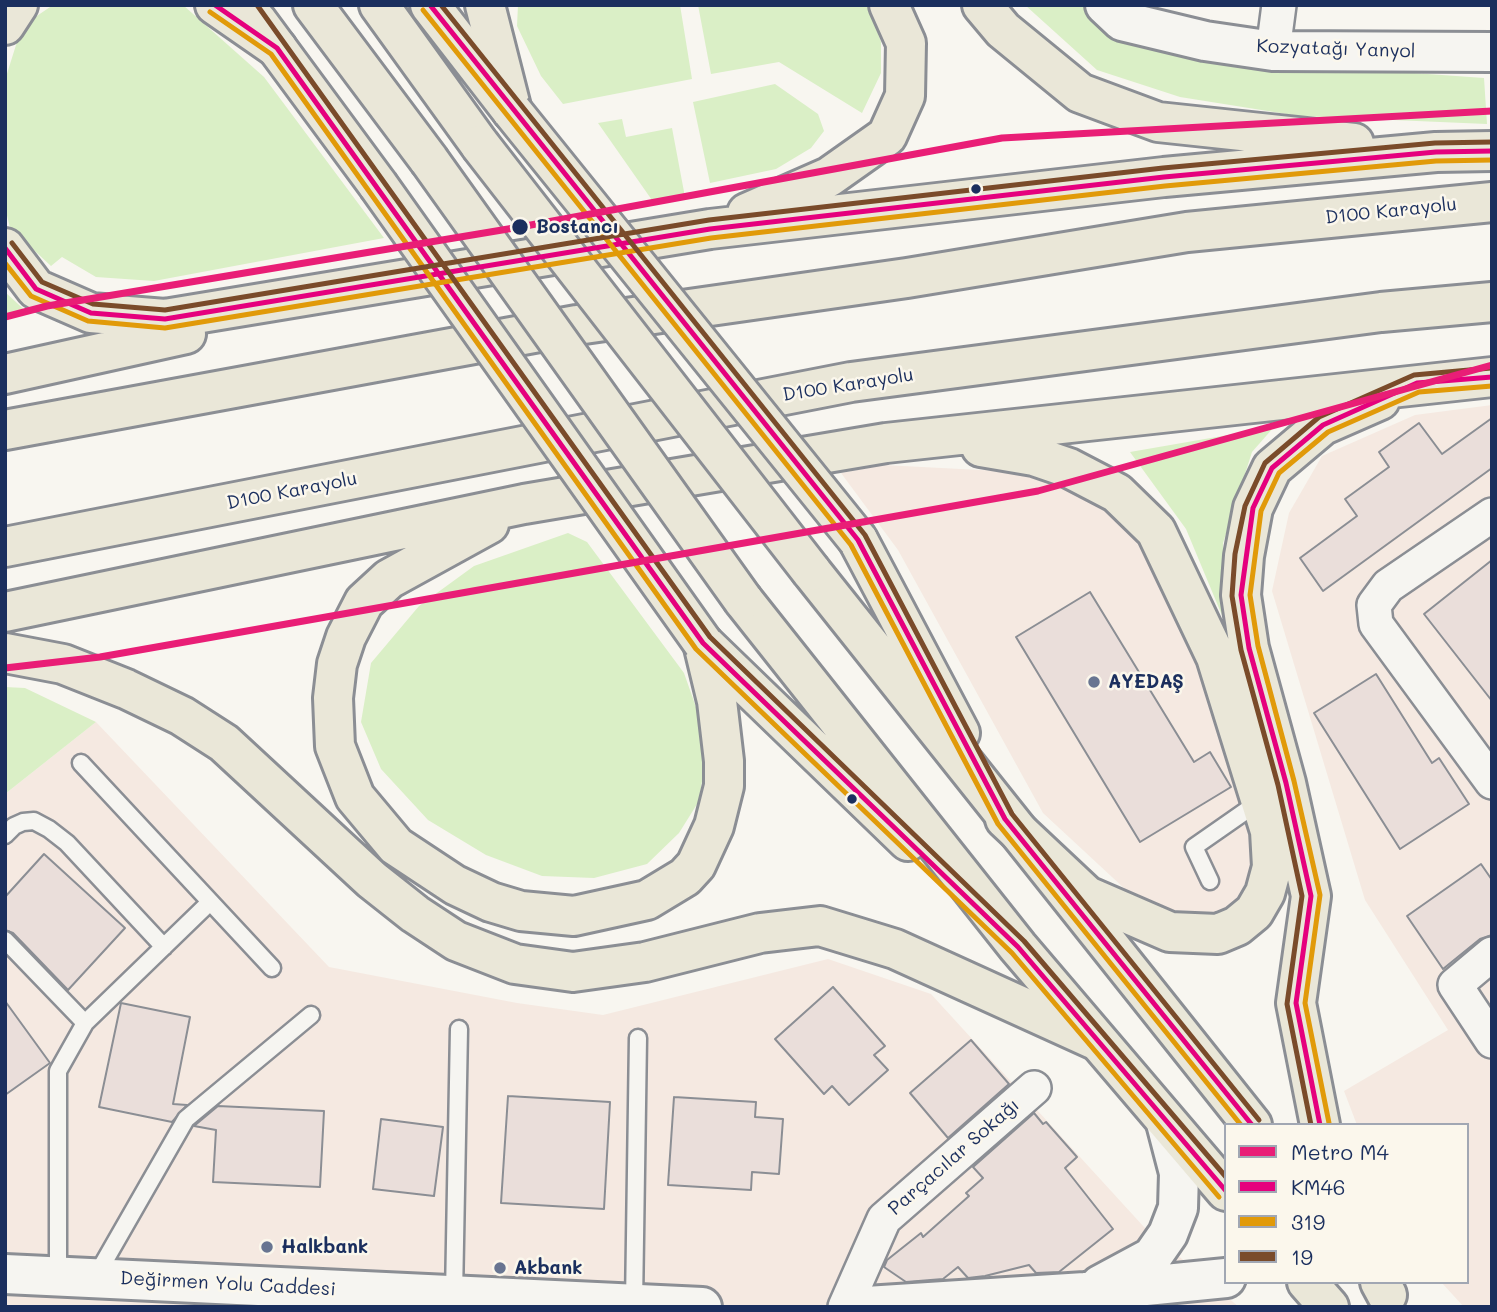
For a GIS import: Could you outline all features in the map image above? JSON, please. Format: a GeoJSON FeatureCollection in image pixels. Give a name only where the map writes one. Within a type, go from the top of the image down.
{"type":"FeatureCollection","features":[{"type":"Feature","properties":{"kind":"main road"},"geometry":{"type":"LineString","coordinates":[[5,25],[18,5]]}},
{"type":"Feature","properties":{"kind":"main road"},"geometry":{"type":"LineString","coordinates":[[215,5],[277,48]]}},
{"type":"Feature","properties":{"kind":"main road"},"geometry":{"type":"LineString","coordinates":[[246,5],[378,185],[703,643],[1018,947]]}},
{"type":"Feature","properties":{"kind":"main road"},"geometry":{"type":"LineString","coordinates":[[313,5],[429,160],[743,600],[1093,1039],[1224,1189]]}},
{"type":"Feature","properties":{"kind":"main road"},"geometry":{"type":"LineString","coordinates":[[379,5],[480,145],[811,571],[1005,819],[1250,1123]]}},
{"type":"Feature","properties":{"kind":"main road"},"geometry":{"type":"LineString","coordinates":[[430,5],[512,111],[858,540],[1005,819],[1087,896],[1170,932],[1218,934],[1237,926],[1254,912],[1265,894],[1272,867],[1269,831],[1216,657],[1156,531],[1117,493],[1069,468],[1003,449],[920,441]]}},
{"type":"Feature","properties":{"kind":"main road"},"geometry":{"type":"LineString","coordinates":[[485,5],[512,111]]}},
{"type":"Feature","properties":{"kind":"main road"},"geometry":{"type":"LineString","coordinates":[[710,229],[829,177],[887,136],[905,96],[906,43],[889,5]]}},
{"type":"Feature","properties":{"kind":"main road"},"geometry":{"type":"LineString","coordinates":[[982,5],[1003,30],[1080,93],[1158,121],[1436,152]]}},
{"type":"Feature","properties":{"kind":"main road"},"geometry":{"type":"LineString","coordinates":[[5,248],[36,289],[92,313],[165,319],[710,229],[1153,178],[1436,152],[1492,151]]}},
{"type":"Feature","properties":{"kind":"main road","name":"D100 Karayolu"},"geometry":{"type":"LineString","coordinates":[[5,430],[577,325],[907,278],[1186,232],[1492,202]]}},
{"type":"Feature","properties":{"kind":"main road"},"geometry":{"type":"LineString","coordinates":[[5,374],[208,329],[392,282]]}},
{"type":"Feature","properties":{"kind":"main road","name":"D100 Karayolu"},"geometry":{"type":"LineString","coordinates":[[5,547],[851,382],[1381,312],[1492,302]]}},
{"type":"Feature","properties":{"kind":"main road"},"geometry":{"type":"LineString","coordinates":[[5,612],[524,504],[886,443],[1417,383],[1492,377]]}},
{"type":"Feature","properties":{"kind":"main road"},"geometry":{"type":"LineString","coordinates":[[1320,1123],[1296,1003],[1311,896],[1286,783],[1249,648],[1241,595],[1244,556],[1253,508],[1272,468],[1323,425],[1417,383]]}},
{"type":"Feature","properties":{"kind":"main road"},"geometry":{"type":"LineString","coordinates":[[524,504],[389,579],[364,602],[346,637],[337,664],[333,698],[335,746],[355,797],[396,846],[455,885],[491,902],[521,911],[563,916],[587,914],[626,906],[667,890],[696,865],[714,826],[724,786],[717,701],[703,643]]}},
{"type":"Feature","properties":{"kind":"main road"},"geometry":{"type":"LineString","coordinates":[[5,653],[63,664],[126,689],[182,716],[224,743],[372,880],[415,914],[456,941],[515,964],[573,972],[645,962],[760,933],[820,926],[895,949],[1093,1039]]}},
{"type":"Feature","properties":{"kind":"main road"},"geometry":{"type":"LineString","coordinates":[[1309,1284],[1329,1307]]}},
{"type":"Feature","properties":{"kind":"street"},"geometry":{"type":"LineString","coordinates":[[1273,51],[1279,5]]}},
{"type":"Feature","properties":{"kind":"street","name":"Kozyatağı Yanyol"},"geometry":{"type":"LineString","coordinates":[[1123,11],[1205,41],[1273,51],[1492,52]]}},
{"type":"Feature","properties":{"kind":"street"},"geometry":{"type":"LineString","coordinates":[[1492,515],[1388,586],[1374,605],[1376,624],[1492,782]]}},
{"type":"Feature","properties":{"kind":"street"},"geometry":{"type":"LineString","coordinates":[[1492,954],[1455,985],[1492,1041]]}},
{"type":"Feature","properties":{"kind":"street","name":"Parçacılar Sokağı"},"geometry":{"type":"LineString","coordinates":[[845,1307],[884,1219],[1034,1088]]}},
{"type":"Feature","properties":{"kind":"street"},"geometry":{"type":"LineString","coordinates":[[1083,1299],[1152,1256],[1168,1234],[1178,1208],[1179,1173],[1166,1123]]}},
{"type":"Feature","properties":{"kind":"street","name":"Değirmen Yolu Caddesi"},"geometry":{"type":"LineString","coordinates":[[5,1275],[76,1277],[238,1295],[702,1307]]}},
{"type":"Feature","properties":{"kind":"street"},"geometry":{"type":"LineString","coordinates":[[851,1307],[1083,1299],[1224,1279]]}},
{"type":"Feature","properties":{"kind":"lane"},"geometry":{"type":"LineString","coordinates":[[81,764],[272,968]]}},
{"type":"Feature","properties":{"kind":"lane"},"geometry":{"type":"LineString","coordinates":[[1210,881],[1194,847],[1260,801]]}},
{"type":"Feature","properties":{"kind":"lane"},"geometry":{"type":"LineString","coordinates":[[5,835],[13,826],[34,821],[57,835],[164,947]]}},
{"type":"Feature","properties":{"kind":"lane"},"geometry":{"type":"LineString","coordinates":[[76,1277],[58,1071],[85,1023],[211,902]]}},
{"type":"Feature","properties":{"kind":"lane"},"geometry":{"type":"LineString","coordinates":[[5,940],[85,1023]]}},
{"type":"Feature","properties":{"kind":"lane"},"geometry":{"type":"LineString","coordinates":[[76,1277],[186,1119],[311,1015]]}},
{"type":"Feature","properties":{"kind":"lane"},"geometry":{"type":"LineString","coordinates":[[454,1301],[459,1029]]}},
{"type":"Feature","properties":{"kind":"lane"},"geometry":{"type":"LineString","coordinates":[[634,1305],[638,1038]]}},
{"type":"Feature","properties":{"kind":"shaded area"},"geometry":{"type":"Polygon","coordinates":[[[1492,405],[1492,1307],[1464,1307],[1443,1284],[1469,1284],[1469,1123],[1356,1123],[1344,1091],[1448,1030],[1365,900],[1272,591],[1289,513],[1322,456],[1415,415],[1492,405]]]}},
{"type":"Feature","properties":{"kind":"shaded area"},"geometry":{"type":"Polygon","coordinates":[[[883,465],[1000,471],[1031,477],[1065,489],[1113,515],[1153,552],[1197,646],[1251,820],[1253,856],[1246,882],[1235,901],[1219,915],[1177,915],[1126,890],[1043,813],[898,550],[841,473],[883,465]]]}},
{"type":"Feature","properties":{"kind":"shaded area"},"geometry":{"type":"Polygon","coordinates":[[[96,722],[329,967],[517,1003],[603,1015],[828,959],[931,994],[1144,1227],[1239,1307],[5,1307],[5,794],[96,722]]]}},
{"type":"Feature","properties":{"kind":"green space"},"geometry":{"type":"Polygon","coordinates":[[[53,5],[183,5],[264,77],[384,238],[154,281],[96,277],[62,257],[51,266],[10,228],[5,207],[5,80],[22,26],[53,5]]]}},
{"type":"Feature","properties":{"kind":"green space"},"geometry":{"type":"Polygon","coordinates":[[[518,5],[680,5],[692,79],[563,104],[541,76],[517,26],[518,5]]]}},
{"type":"Feature","properties":{"kind":"green space"},"geometry":{"type":"Polygon","coordinates":[[[698,5],[868,5],[881,42],[881,73],[862,113],[779,62],[711,74],[698,5]]]}},
{"type":"Feature","properties":{"kind":"green space"},"geometry":{"type":"Polygon","coordinates":[[[1025,5],[1085,5],[1118,36],[1302,65],[1484,78],[1487,124],[1299,116],[1180,97],[1097,70],[1025,5]]]}},
{"type":"Feature","properties":{"kind":"green space"},"geometry":{"type":"Polygon","coordinates":[[[775,84],[818,114],[824,131],[811,148],[776,169],[710,183],[693,102],[775,84]]]}},
{"type":"Feature","properties":{"kind":"green space"},"geometry":{"type":"Polygon","coordinates":[[[622,119],[626,137],[672,128],[685,197],[654,203],[598,123],[622,119]]]}},
{"type":"Feature","properties":{"kind":"green space"},"geometry":{"type":"Polygon","coordinates":[[[5,292],[29,314],[5,318],[5,292]]]}},
{"type":"Feature","properties":{"kind":"green space"},"geometry":{"type":"Polygon","coordinates":[[[1274,427],[1252,452],[1223,543],[1226,625],[1186,529],[1130,452],[1274,427]]]}},
{"type":"Feature","properties":{"kind":"green space"},"geometry":{"type":"Polygon","coordinates":[[[568,533],[587,542],[684,673],[697,710],[706,756],[699,801],[679,833],[647,864],[594,878],[542,876],[486,855],[428,820],[381,769],[361,722],[371,663],[419,606],[474,566],[568,533]]]}},
{"type":"Feature","properties":{"kind":"green space"},"geometry":{"type":"Polygon","coordinates":[[[5,687],[25,688],[96,722],[5,794],[5,687]]]}},
{"type":"Feature","properties":{"kind":"building"},"geometry":{"type":"Polygon","coordinates":[[[1492,418],[1492,468],[1323,591],[1300,558],[1357,516],[1345,499],[1389,467],[1379,452],[1419,423],[1442,454],[1492,418]]]}},
{"type":"Feature","properties":{"kind":"building"},"geometry":{"type":"Polygon","coordinates":[[[1492,560],[1492,701],[1424,614],[1492,560]]]}},
{"type":"Feature","properties":{"kind":"building","name":"AYEDAŞ"},"geometry":{"type":"Polygon","coordinates":[[[1090,592],[1194,762],[1210,752],[1231,787],[1140,842],[1016,637],[1090,592]]]}},
{"type":"Feature","properties":{"kind":"building"},"geometry":{"type":"Polygon","coordinates":[[[1376,674],[1432,763],[1439,758],[1469,804],[1400,849],[1314,713],[1376,674]]]}},
{"type":"Feature","properties":{"kind":"building"},"geometry":{"type":"Polygon","coordinates":[[[44,854],[125,928],[68,990],[13,933],[5,930],[5,897],[44,854]]]}},
{"type":"Feature","properties":{"kind":"building"},"geometry":{"type":"Polygon","coordinates":[[[1481,864],[1492,880],[1492,935],[1480,939],[1443,969],[1407,916],[1481,864]]]}},
{"type":"Feature","properties":{"kind":"building"},"geometry":{"type":"Polygon","coordinates":[[[833,987],[885,1046],[874,1055],[888,1070],[849,1105],[832,1086],[824,1094],[775,1039],[833,987]]]}},
{"type":"Feature","properties":{"kind":"building"},"geometry":{"type":"Polygon","coordinates":[[[5,1001],[50,1063],[5,1095],[5,1001]]]}},
{"type":"Feature","properties":{"kind":"building"},"geometry":{"type":"Polygon","coordinates":[[[121,1003],[190,1017],[173,1104],[187,1105],[172,1122],[99,1107],[121,1003]]]}},
{"type":"Feature","properties":{"kind":"building"},"geometry":{"type":"Polygon","coordinates":[[[971,1040],[1009,1084],[948,1138],[910,1093],[971,1040]]]}},
{"type":"Feature","properties":{"kind":"building"},"geometry":{"type":"Polygon","coordinates":[[[508,1096],[610,1102],[604,1209],[501,1203],[508,1096]]]}},
{"type":"Feature","properties":{"kind":"building"},"geometry":{"type":"Polygon","coordinates":[[[674,1097],[756,1102],[755,1117],[783,1119],[779,1174],[752,1172],[751,1190],[668,1185],[674,1097]]]}},
{"type":"Feature","properties":{"kind":"building"},"geometry":{"type":"Polygon","coordinates":[[[218,1106],[324,1111],[320,1187],[213,1182],[216,1130],[194,1126],[218,1106]]]}},
{"type":"Feature","properties":{"kind":"building"},"geometry":{"type":"Polygon","coordinates":[[[1034,1113],[1043,1124],[1046,1122],[1077,1157],[1065,1168],[1113,1229],[1059,1272],[1036,1273],[1029,1265],[968,1278],[958,1267],[943,1279],[906,1282],[884,1267],[887,1260],[921,1233],[923,1237],[969,1196],[966,1193],[983,1178],[973,1167],[1034,1113]]]}},
{"type":"Feature","properties":{"kind":"building"},"geometry":{"type":"Polygon","coordinates":[[[381,1119],[443,1127],[434,1196],[373,1189],[381,1119]]]}},
{"type":"Feature","properties":{"kind":"metro line","name":"M4"},"geometry":{"type":"LineString","coordinates":[[5,317],[47,306],[520,227],[1002,138],[1492,111]]}},
{"type":"Feature","properties":{"kind":"metro line","name":"M4"},"geometry":{"type":"LineString","coordinates":[[5,668],[100,657],[1038,491],[1492,365]]}},
{"type":"Feature","properties":{"kind":"transit line","name":"KM46"},"geometry":{"type":"LineString","coordinates":[[215,5],[277,48],[703,643],[1018,947],[1224,1189]]}},
{"type":"Feature","properties":{"kind":"transit line","name":"19"},"geometry":{"type":"LineString","coordinates":[[257,5],[710,637],[1024,941],[1224,1175]]}},
{"type":"Feature","properties":{"kind":"transit line","name":"KM46"},"geometry":{"type":"LineString","coordinates":[[430,5],[858,540],[1005,819],[1250,1123]]}},
{"type":"Feature","properties":{"kind":"transit line","name":"19"},"geometry":{"type":"LineString","coordinates":[[441,5],[865,535],[1012,814],[1259,1120]]}},
{"type":"Feature","properties":{"kind":"transit line","name":"319"},"geometry":{"type":"LineString","coordinates":[[423,10],[851,545],[998,824],[1239,1123]]}},
{"type":"Feature","properties":{"kind":"transit line","name":"319"},"geometry":{"type":"LineString","coordinates":[[210,12],[271,54],[696,649],[1012,953],[1219,1197]]}},
{"type":"Feature","properties":{"kind":"transit line","name":"19"},"geometry":{"type":"LineString","coordinates":[[12,243],[42,282],[93,304],[165,310],[709,220],[1163,168],[1435,143],[1492,142]]}},
{"type":"Feature","properties":{"kind":"transit line","name":"KM46"},"geometry":{"type":"LineString","coordinates":[[5,248],[36,289],[91,313],[165,319],[710,229],[1164,177],[1436,152],[1492,151]]}},
{"type":"Feature","properties":{"kind":"transit line","name":"319"},"geometry":{"type":"LineString","coordinates":[[5,263],[31,296],[88,321],[165,328],[711,238],[1165,186],[1436,161],[1492,160]]}},
{"type":"Feature","properties":{"kind":"transit line","name":"19"},"geometry":{"type":"LineString","coordinates":[[1311,1123],[1287,1004],[1302,896],[1278,785],[1241,650],[1232,596],[1235,554],[1245,506],[1265,463],[1319,417],[1414,375],[1491,368]]}},
{"type":"Feature","properties":{"kind":"transit line","name":"KM46"},"geometry":{"type":"LineString","coordinates":[[1320,1123],[1296,1003],[1311,896],[1286,783],[1249,648],[1241,595],[1253,508],[1272,468],[1323,425],[1417,383],[1492,377]]}},
{"type":"Feature","properties":{"kind":"transit line","name":"319"},"geometry":{"type":"LineString","coordinates":[[1329,1123],[1305,1003],[1320,895],[1294,781],[1258,646],[1250,595],[1261,511],[1279,473],[1328,432],[1419,392],[1492,386]]}},
{"type":"Feature","properties":{"kind":"place","name":"Bostancı"},"geometry":{"type":"Point","coordinates":[520,227]}},
{"type":"Feature","properties":{"kind":"place","name":"AYEDAŞ"},"geometry":{"type":"Point","coordinates":[1094,682]}},
{"type":"Feature","properties":{"kind":"place","name":"Halkbank"},"geometry":{"type":"Point","coordinates":[267,1247]}},
{"type":"Feature","properties":{"kind":"place","name":"Akbank"},"geometry":{"type":"Point","coordinates":[500,1268]}}]}
